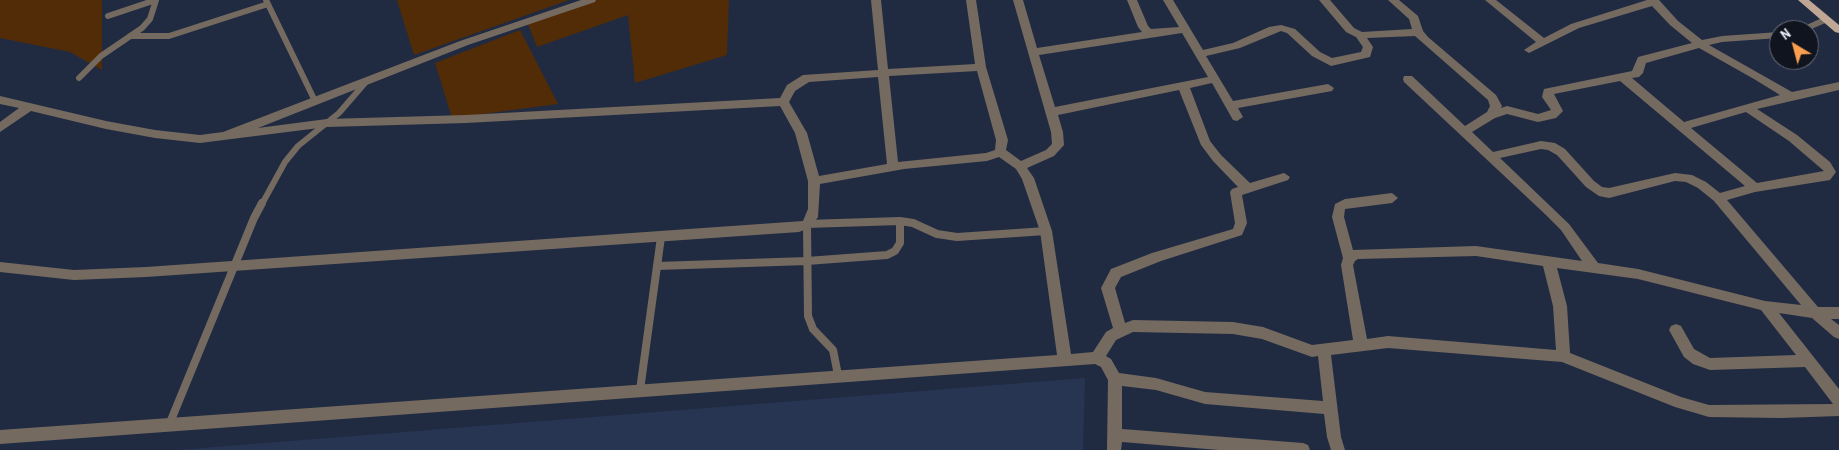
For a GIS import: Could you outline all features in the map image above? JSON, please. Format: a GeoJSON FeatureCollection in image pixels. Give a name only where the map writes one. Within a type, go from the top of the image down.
{"type":"FeatureCollection","features":[{"type":"Feature","properties":{"kind":"main road"},"geometry":{"type":"LineString","coordinates":[[1803,0],[1839,30]]}},
{"type":"Feature","properties":{"kind":"street"},"geometry":{"type":"LineString","coordinates":[[224,136],[365,83],[464,43],[591,0]]}},
{"type":"Feature","properties":{"kind":"street"},"geometry":{"type":"LineString","coordinates":[[876,0],[886,72],[894,167]]}},
{"type":"Feature","properties":{"kind":"street"},"geometry":{"type":"LineString","coordinates":[[971,0],[981,67],[1002,140],[1000,152]]}},
{"type":"Feature","properties":{"kind":"street"},"geometry":{"type":"LineString","coordinates":[[1018,0],[1058,145],[1050,154],[1020,166]]}},
{"type":"Feature","properties":{"kind":"street"},"geometry":{"type":"LineString","coordinates":[[1132,0],[1143,27],[1148,32],[1159,33]]}},
{"type":"Feature","properties":{"kind":"street"},"geometry":{"type":"LineString","coordinates":[[1168,0],[1237,117]]}},
{"type":"Feature","properties":{"kind":"street"},"geometry":{"type":"LineString","coordinates":[[1324,0],[1350,30],[1360,35],[1418,32]]}},
{"type":"Feature","properties":{"kind":"street"},"geometry":{"type":"LineString","coordinates":[[1393,0],[1414,18],[1418,32],[1424,39],[1492,98],[1496,106],[1491,115]]}},
{"type":"Feature","properties":{"kind":"street"},"geometry":{"type":"LineString","coordinates":[[1490,0],[1543,42]]}},
{"type":"Feature","properties":{"kind":"street"},"geometry":{"type":"LineString","coordinates":[[1529,50],[1589,20],[1654,1],[1674,23],[1700,44],[1790,96]]}},
{"type":"Feature","properties":{"kind":"street"},"geometry":{"type":"LineString","coordinates":[[1819,22],[1826,19]]}},
{"type":"Feature","properties":{"kind":"street"},"geometry":{"type":"LineString","coordinates":[[1200,54],[1236,46],[1273,29],[1281,28],[1291,31],[1316,54],[1331,62],[1366,55],[1368,48],[1360,35]]}},
{"type":"Feature","properties":{"kind":"street"},"geometry":{"type":"LineString","coordinates":[[1033,52],[1185,29]]}},
{"type":"Feature","properties":{"kind":"street"},"geometry":{"type":"LineString","coordinates":[[1466,131],[1491,115],[1508,110],[1538,118],[1552,115],[1557,111],[1548,97],[1548,92],[1635,74],[1639,70],[1642,60],[1722,39],[1769,36]]}},
{"type":"Feature","properties":{"kind":"street"},"geometry":{"type":"LineString","coordinates":[[783,102],[791,88],[807,78],[981,67]]}},
{"type":"Feature","properties":{"kind":"street"},"geometry":{"type":"LineString","coordinates":[[1623,77],[1684,126],[1755,188]]}},
{"type":"Feature","properties":{"kind":"street"},"geometry":{"type":"LineString","coordinates":[[1408,79],[1466,131],[1565,227],[1594,268]]}},
{"type":"Feature","properties":{"kind":"street"},"geometry":{"type":"LineString","coordinates":[[1050,112],[1215,80]]}},
{"type":"Feature","properties":{"kind":"street"},"geometry":{"type":"LineString","coordinates":[[1183,85],[1205,142],[1217,158],[1248,189]]}},
{"type":"Feature","properties":{"kind":"street"},"geometry":{"type":"LineString","coordinates":[[1684,126],[1790,96],[1839,86]]}},
{"type":"Feature","properties":{"kind":"street"},"geometry":{"type":"LineString","coordinates":[[1230,106],[1328,88]]}},
{"type":"Feature","properties":{"kind":"street"},"geometry":{"type":"LineString","coordinates":[[0,100],[106,125],[155,134],[200,139],[327,123],[466,119],[783,102]]}},
{"type":"Feature","properties":{"kind":"street"},"geometry":{"type":"LineString","coordinates":[[0,267],[74,275],[799,227],[807,224],[812,217],[814,181],[801,133],[783,102]]}},
{"type":"Feature","properties":{"kind":"street"},"geometry":{"type":"LineString","coordinates":[[0,128],[30,106]]}},
{"type":"Feature","properties":{"kind":"street"},"geometry":{"type":"LineString","coordinates":[[1718,198],[1755,188],[1826,177],[1830,172],[1826,165],[1792,138],[1747,108]]}},
{"type":"Feature","properties":{"kind":"street"},"geometry":{"type":"LineString","coordinates":[[1492,156],[1541,145],[1551,146],[1561,152],[1590,184],[1599,191],[1609,193],[1675,177],[1688,178],[1702,185],[1718,198],[1815,313],[1839,333]]}},
{"type":"Feature","properties":{"kind":"street"},"geometry":{"type":"LineString","coordinates":[[1000,152],[1020,166],[1028,178],[1046,231],[1065,359]]}},
{"type":"Feature","properties":{"kind":"street"},"geometry":{"type":"LineString","coordinates":[[814,181],[894,167],[987,157],[1000,152]]}},
{"type":"Feature","properties":{"kind":"street"},"geometry":{"type":"LineString","coordinates":[[1120,330],[1108,288],[1116,273],[1157,257],[1238,232],[1242,223],[1235,194],[1284,177]]}},
{"type":"Feature","properties":{"kind":"street"},"geometry":{"type":"LineString","coordinates":[[1361,345],[1347,264],[1349,258],[1338,217],[1339,207],[1345,204],[1392,198]]}},
{"type":"Feature","properties":{"kind":"street"},"geometry":{"type":"LineString","coordinates":[[1349,258],[1356,254],[1476,252],[1638,274],[1766,306],[1815,313],[1839,313]]}},
{"type":"Feature","properties":{"kind":"street"},"geometry":{"type":"LineString","coordinates":[[1549,262],[1560,306],[1564,356]]}},
{"type":"Feature","properties":{"kind":"street"},"geometry":{"type":"LineString","coordinates":[[1766,306],[1839,400]]}},
{"type":"Feature","properties":{"kind":"street"},"geometry":{"type":"LineString","coordinates":[[1097,358],[1111,336],[1120,330],[1133,326],[1233,328],[1263,333],[1312,351],[1388,342],[1564,356],[1680,403],[1709,410],[1782,412],[1839,410]]}},
{"type":"Feature","properties":{"kind":"street"},"geometry":{"type":"LineString","coordinates":[[1676,330],[1689,353],[1698,360],[1710,364],[1810,361]]}},
{"type":"Feature","properties":{"kind":"street"},"geometry":{"type":"LineString","coordinates":[[1324,351],[1338,450]]}},
{"type":"Feature","properties":{"kind":"street"},"geometry":{"type":"LineString","coordinates":[[0,438],[838,375],[1097,358],[1106,363],[1115,378],[1115,442],[1303,450]]}},
{"type":"Feature","properties":{"kind":"street"},"geometry":{"type":"LineString","coordinates":[[1115,378],[1156,384],[1205,398],[1331,408]]}},
{"type":"Feature","properties":{"kind":"lane"},"geometry":{"type":"LineString","coordinates":[[108,16],[156,0]]}},
{"type":"Feature","properties":{"kind":"lane"},"geometry":{"type":"LineString","coordinates":[[79,78],[101,56],[130,36],[150,19],[156,0]]}},
{"type":"Feature","properties":{"kind":"lane"},"geometry":{"type":"LineString","coordinates":[[130,36],[169,36],[267,2],[315,101]]}},
{"type":"Feature","properties":{"kind":"lane"},"geometry":{"type":"LineString","coordinates":[[169,425],[237,265],[254,218],[285,162],[298,146],[353,99],[365,83]]}},
{"type":"Feature","properties":{"kind":"lane"},"geometry":{"type":"LineString","coordinates":[[838,375],[833,350],[813,329],[808,316],[807,224],[900,221],[913,223],[937,234],[956,237],[1046,231]]}},
{"type":"Feature","properties":{"kind":"lane"},"geometry":{"type":"LineString","coordinates":[[657,266],[807,261],[888,255],[895,251],[900,243],[900,221]]}},
{"type":"Feature","properties":{"kind":"lane"},"geometry":{"type":"LineString","coordinates":[[640,390],[662,236]]}},
{"type":"Feature","properties":{"kind":"shaded area"},"geometry":{"type":"Polygon","coordinates":[[[0,0],[102,0],[102,70],[70,52],[0,38],[0,0]]]}},
{"type":"Feature","properties":{"kind":"shaded area"},"geometry":{"type":"Polygon","coordinates":[[[397,0],[569,0],[414,55],[397,0]]]}},
{"type":"Feature","properties":{"kind":"shaded area"},"geometry":{"type":"Polygon","coordinates":[[[592,0],[729,0],[727,55],[635,83],[628,15],[537,47],[528,24],[592,0]]]}},
{"type":"Feature","properties":{"kind":"shaded area"},"geometry":{"type":"Polygon","coordinates":[[[520,30],[558,104],[452,118],[435,63],[520,30]]]}},
{"type":"Feature","properties":{"kind":"shaded area"},"geometry":{"type":"Polygon","coordinates":[[[1085,378],[1083,450],[177,450],[1085,378]]]}}]}
